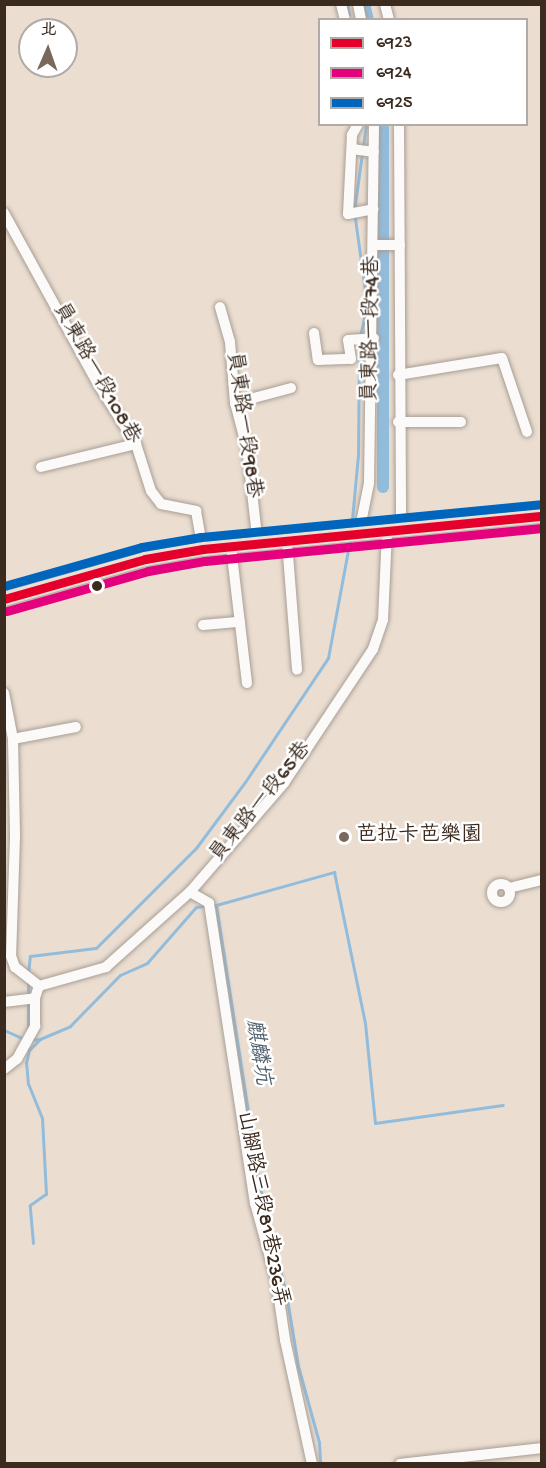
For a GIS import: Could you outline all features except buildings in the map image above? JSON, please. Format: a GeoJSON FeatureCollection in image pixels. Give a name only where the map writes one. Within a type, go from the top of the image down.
{"type":"FeatureCollection","features":[{"type":"Feature","properties":{"kind":"main road"},"geometry":{"type":"LineString","coordinates":[[4,598],[145,559],[203,549],[542,516]]}},
{"type":"Feature","properties":{"kind":"street"},"geometry":{"type":"LineString","coordinates":[[357,126],[351,149],[348,213],[374,209]]}},
{"type":"Feature","properties":{"kind":"street","name":"員東路一段74巷"},"geometry":{"type":"LineString","coordinates":[[359,533],[369,483],[374,338],[374,126]]}},
{"type":"Feature","properties":{"kind":"street","name":"員東路一段65巷"},"geometry":{"type":"LineString","coordinates":[[39,986],[106,967],[190,892],[284,783],[373,649],[383,620],[394,530],[398,422],[399,126]]}},
{"type":"Feature","properties":{"kind":"street"},"geometry":{"type":"LineString","coordinates":[[351,149],[374,152]]}},
{"type":"Feature","properties":{"kind":"street","name":"員東路一段108巷"},"geometry":{"type":"LineString","coordinates":[[4,213],[98,384],[136,444],[151,490],[161,504],[196,511],[203,549]]}},
{"type":"Feature","properties":{"kind":"street"},"geometry":{"type":"LineString","coordinates":[[374,244],[400,244]]}},
{"type":"Feature","properties":{"kind":"street","name":"員東路一段98巷"},"geometry":{"type":"LineString","coordinates":[[220,307],[230,342],[235,403],[247,448],[258,544]]}},
{"type":"Feature","properties":{"kind":"street"},"geometry":{"type":"LineString","coordinates":[[314,333],[318,360],[351,359],[348,340],[374,338]]}},
{"type":"Feature","properties":{"kind":"street"},"geometry":{"type":"LineString","coordinates":[[398,375],[502,358],[527,432]]}},
{"type":"Feature","properties":{"kind":"street"},"geometry":{"type":"LineString","coordinates":[[235,403],[291,388]]}},
{"type":"Feature","properties":{"kind":"street"},"geometry":{"type":"LineString","coordinates":[[398,422],[460,422]]}},
{"type":"Feature","properties":{"kind":"street"},"geometry":{"type":"LineString","coordinates":[[41,467],[136,444]]}},
{"type":"Feature","properties":{"kind":"street"},"geometry":{"type":"LineString","coordinates":[[287,542],[297,670]]}},
{"type":"Feature","properties":{"kind":"street"},"geometry":{"type":"LineString","coordinates":[[231,547],[247,683]]}},
{"type":"Feature","properties":{"kind":"street"},"geometry":{"type":"LineString","coordinates":[[202,625],[240,622]]}},
{"type":"Feature","properties":{"kind":"street"},"geometry":{"type":"LineString","coordinates":[[4,693],[13,739],[9,772],[11,956],[15,967],[39,986],[35,998],[35,1026],[17,1059],[4,1069]]}},
{"type":"Feature","properties":{"kind":"street"},"geometry":{"type":"LineString","coordinates":[[13,739],[76,727]]}},
{"type":"Feature","properties":{"kind":"street"},"geometry":{"type":"LineString","coordinates":[[509,888],[542,880]]}},
{"type":"Feature","properties":{"kind":"street","name":"山腳路三段81巷236弄"},"geometry":{"type":"LineString","coordinates":[[190,892],[210,903],[255,1203],[276,1279],[285,1340],[312,1464]]}},
{"type":"Feature","properties":{"kind":"street"},"geometry":{"type":"LineString","coordinates":[[4,1002],[35,998]]}},
{"type":"Feature","properties":{"kind":"street"},"geometry":{"type":"LineString","coordinates":[[400,1464],[542,1448]]}},
{"type":"Feature","properties":{"kind":"waterway"},"geometry":{"type":"LineString","coordinates":[[347,4],[349,15]]}},
{"type":"Feature","properties":{"kind":"waterway"},"geometry":{"type":"LineString","coordinates":[[364,4],[368,18]]}},
{"type":"Feature","properties":{"kind":"waterway"},"geometry":{"type":"LineString","coordinates":[[360,336],[367,305],[354,211],[366,126]]}},
{"type":"Feature","properties":{"kind":"waterway"},"geometry":{"type":"LineString","coordinates":[[383,126],[383,487]]}},
{"type":"Feature","properties":{"kind":"waterway"},"geometry":{"type":"LineString","coordinates":[[351,530],[358,455],[359,342]]}},
{"type":"Feature","properties":{"kind":"waterway"},"geometry":{"type":"LineString","coordinates":[[28,974],[30,956],[96,948],[196,848],[245,782],[328,658],[350,539]]}},
{"type":"Feature","properties":{"kind":"waterway"},"geometry":{"type":"LineString","coordinates":[[216,905],[334,872],[365,1023],[375,1123],[503,1105]]}},
{"type":"Feature","properties":{"kind":"waterway","name":"麒麟坑"},"geometry":{"type":"LineString","coordinates":[[211,905],[216,905],[259,1184],[287,1299],[298,1366],[319,1442],[320,1464]]}},
{"type":"Feature","properties":{"kind":"waterway","name":"麒麟坑"},"geometry":{"type":"LineString","coordinates":[[4,1030],[26,1040],[40,1039],[70,1026],[120,975],[147,963],[196,907],[205,906]]}},
{"type":"Feature","properties":{"kind":"waterway"},"geometry":{"type":"LineString","coordinates":[[28,980],[28,1031]]}},
{"type":"Feature","properties":{"kind":"waterway"},"geometry":{"type":"LineString","coordinates":[[33,1243],[30,1205],[46,1194],[42,1118],[28,1084],[26,1063],[29,1050],[39,1040]]}},
{"type":"Feature","properties":{"kind":"transit line","name":"6925"},"geometry":{"type":"LineString","coordinates":[[4,586],[142,547],[201,537],[541,504]]}},
{"type":"Feature","properties":{"kind":"transit line","name":"6923"},"geometry":{"type":"LineString","coordinates":[[4,599],[145,559],[203,549],[542,516]]}},
{"type":"Feature","properties":{"kind":"transit line","name":"6924"},"geometry":{"type":"LineString","coordinates":[[7,611],[148,571],[205,561],[542,528]]}},
{"type":"Feature","properties":{"kind":"place","name":"芭拉卡芭樂園"},"geometry":{"type":"Point","coordinates":[344,837]}}]}
